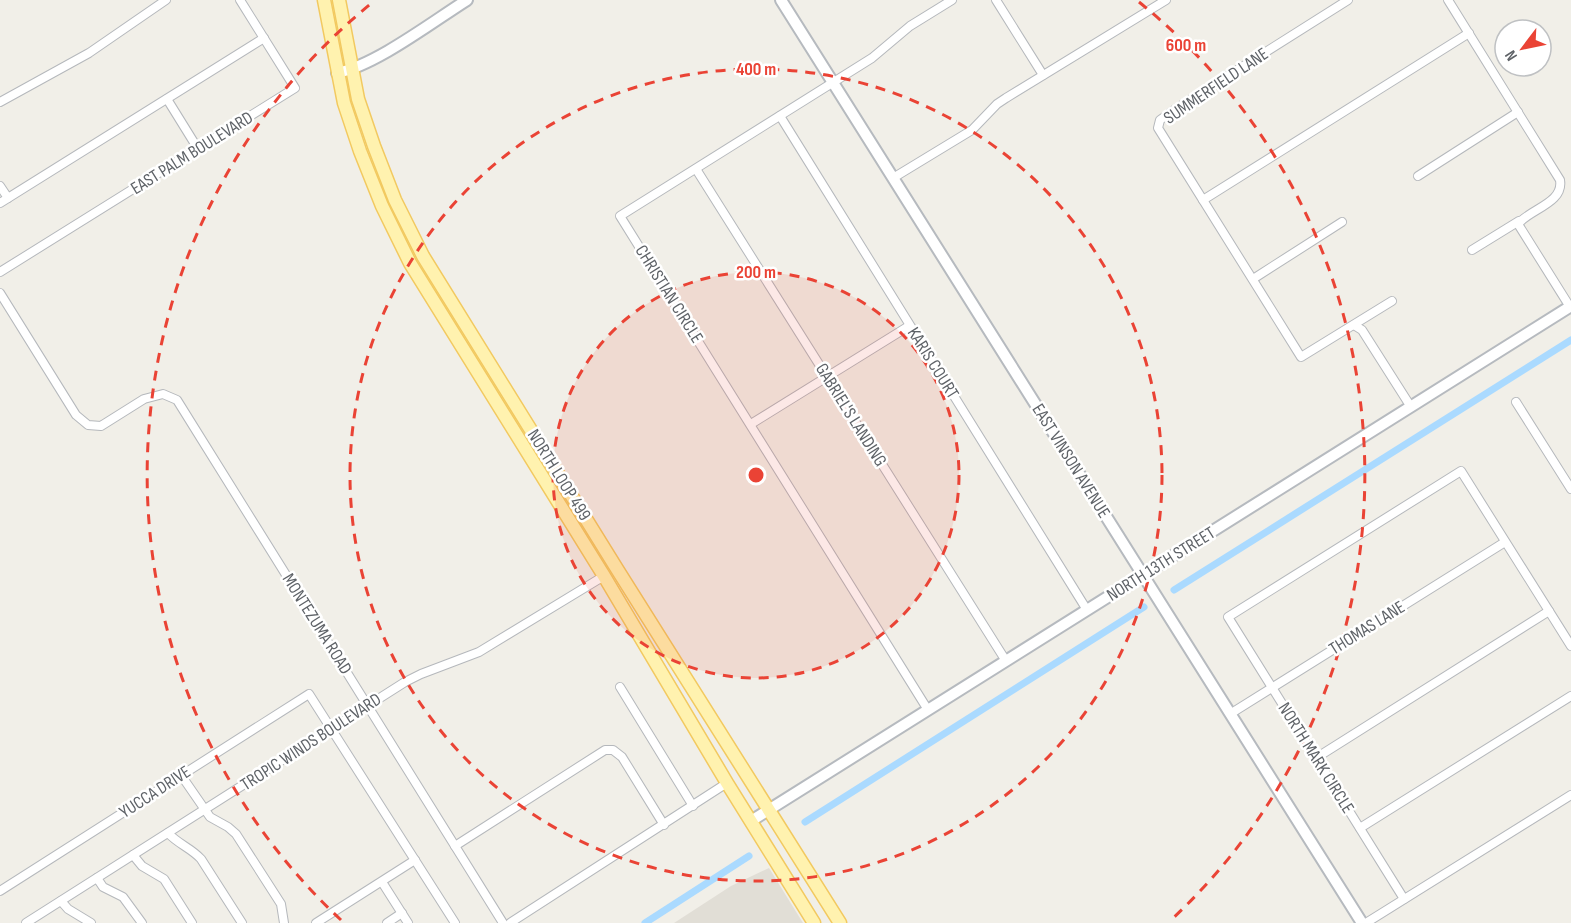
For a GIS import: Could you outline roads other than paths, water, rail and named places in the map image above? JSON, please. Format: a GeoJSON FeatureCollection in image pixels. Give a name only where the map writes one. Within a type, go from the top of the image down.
{"type":"FeatureCollection","features":[{"type":"Feature","properties":{"kind":"main road","name":"NORTH LOOP 499"},"geometry":{"type":"LineString","coordinates":[[324,0],[344,103],[382,206],[410,263],[604,576],[727,783],[814,923]]}},
{"type":"Feature","properties":{"kind":"main road","name":"NORTH LOOP 499"},"geometry":{"type":"LineString","coordinates":[[339,0],[358,99],[395,200],[423,256],[840,923]]}},
{"type":"Feature","properties":{"kind":"main road"},"geometry":{"type":"LineString","coordinates":[[604,576],[612,576],[650,634],[676,662]]}},
{"type":"Feature","properties":{"kind":"street"},"geometry":{"type":"LineString","coordinates":[[0,102],[89,53],[166,0]]}},
{"type":"Feature","properties":{"kind":"street","name":"EAST PALM BOULEVARD"},"geometry":{"type":"LineString","coordinates":[[0,272],[295,88],[240,0]]}},
{"type":"Feature","properties":{"kind":"street"},"geometry":{"type":"LineString","coordinates":[[337,73],[351,70],[381,54],[467,0]]}},
{"type":"Feature","properties":{"kind":"street","name":"EAST VINSON AVENUE"},"geometry":{"type":"LineString","coordinates":[[781,0],[1364,923]]}},
{"type":"Feature","properties":{"kind":"street","name":"CHRISTIAN CIRCLE"},"geometry":{"type":"LineString","coordinates":[[928,710],[620,216],[872,58],[910,26],[952,0]]}},
{"type":"Feature","properties":{"kind":"street"},"geometry":{"type":"LineString","coordinates":[[996,0],[1043,75]]}},
{"type":"Feature","properties":{"kind":"street"},"geometry":{"type":"LineString","coordinates":[[893,178],[972,130],[997,104],[1166,0]]}},
{"type":"Feature","properties":{"kind":"street","name":"SUMMERFIELD LANE"},"geometry":{"type":"LineString","coordinates":[[1203,200],[1160,132],[1158,124],[1160,120],[1348,0]]}},
{"type":"Feature","properties":{"kind":"street"},"geometry":{"type":"LineString","coordinates":[[1448,0],[1557,174],[1561,186],[1556,196],[1519,222],[1472,250]]}},
{"type":"Feature","properties":{"kind":"street"},"geometry":{"type":"LineString","coordinates":[[1392,301],[1301,357],[1203,200],[1469,33]]}},
{"type":"Feature","properties":{"kind":"street"},"geometry":{"type":"LineString","coordinates":[[0,203],[264,38]]}},
{"type":"Feature","properties":{"kind":"street"},"geometry":{"type":"LineString","coordinates":[[167,99],[198,149]]}},
{"type":"Feature","properties":{"kind":"street"},"geometry":{"type":"LineString","coordinates":[[1418,176],[1518,112]]}},
{"type":"Feature","properties":{"kind":"street","name":"KARIS COURT"},"geometry":{"type":"LineString","coordinates":[[780,116],[1087,610]]}},
{"type":"Feature","properties":{"kind":"street","name":"GABRIEL'S LANDING"},"geometry":{"type":"LineString","coordinates":[[696,169],[1006,661]]}},
{"type":"Feature","properties":{"kind":"street"},"geometry":{"type":"LineString","coordinates":[[0,186],[8,198]]}},
{"type":"Feature","properties":{"kind":"street"},"geometry":{"type":"LineString","coordinates":[[1253,279],[1342,222]]}},
{"type":"Feature","properties":{"kind":"street"},"geometry":{"type":"LineString","coordinates":[[1519,222],[1520,229],[1570,308]]}},
{"type":"Feature","properties":{"kind":"street","name":"MONTEZUMA ROAD"},"geometry":{"type":"LineString","coordinates":[[0,293],[76,415],[88,425],[101,426],[144,399],[163,394],[177,400],[503,923]]}},
{"type":"Feature","properties":{"kind":"street","name":"NORTH 13TH STREET"},"geometry":{"type":"LineString","coordinates":[[750,821],[1570,308]]}},
{"type":"Feature","properties":{"kind":"street"},"geometry":{"type":"LineString","coordinates":[[1354,325],[1362,330],[1411,407]]}},
{"type":"Feature","properties":{"kind":"street"},"geometry":{"type":"LineString","coordinates":[[751,424],[909,326]]}},
{"type":"Feature","properties":{"kind":"street"},"geometry":{"type":"LineString","coordinates":[[1516,402],[1571,489]]}},
{"type":"Feature","properties":{"kind":"street","name":"NORTH MARK CIRCLE"},"geometry":{"type":"LineString","coordinates":[[1404,899],[1228,617],[1461,471],[1505,542]]}},
{"type":"Feature","properties":{"kind":"street"},"geometry":{"type":"LineString","coordinates":[[1505,542],[1571,646]]}},
{"type":"Feature","properties":{"kind":"street","name":"THOMAS LANE"},"geometry":{"type":"LineString","coordinates":[[1230,714],[1505,542]]}},
{"type":"Feature","properties":{"kind":"street","name":"TROPIC WINDS BOULEVARD"},"geometry":{"type":"LineString","coordinates":[[26,923],[367,705],[420,674],[479,652],[604,576]]}},
{"type":"Feature","properties":{"kind":"street"},"geometry":{"type":"LineString","coordinates":[[1316,758],[1549,611]]}},
{"type":"Feature","properties":{"kind":"street"},"geometry":{"type":"LineString","coordinates":[[620,687],[693,806]]}},
{"type":"Feature","properties":{"kind":"street","name":"YUCCA DRIVE"},"geometry":{"type":"LineString","coordinates":[[0,891],[309,694],[331,729]]}},
{"type":"Feature","properties":{"kind":"street"},"geometry":{"type":"LineString","coordinates":[[1360,828],[1571,696]]}},
{"type":"Feature","properties":{"kind":"street"},"geometry":{"type":"LineString","coordinates":[[331,729],[454,923]]}},
{"type":"Feature","properties":{"kind":"street"},"geometry":{"type":"LineString","coordinates":[[455,846],[604,750],[613,750],[622,757],[664,825]]}},
{"type":"Feature","properties":{"kind":"street"},"geometry":{"type":"LineString","coordinates":[[181,775],[205,810],[216,821],[236,834],[281,904],[284,923]]}},
{"type":"Feature","properties":{"kind":"street"},"geometry":{"type":"LineString","coordinates":[[510,923],[727,783]]}},
{"type":"Feature","properties":{"kind":"street"},"geometry":{"type":"LineString","coordinates":[[1364,923],[1571,795]]}},
{"type":"Feature","properties":{"kind":"street"},"geometry":{"type":"LineString","coordinates":[[168,833],[178,844],[192,850],[201,859],[242,923]]}},
{"type":"Feature","properties":{"kind":"street"},"geometry":{"type":"LineString","coordinates":[[133,855],[142,866],[164,879],[192,923]]}},
{"type":"Feature","properties":{"kind":"street"},"geometry":{"type":"LineString","coordinates":[[316,923],[415,860]]}},
{"type":"Feature","properties":{"kind":"street"},"geometry":{"type":"LineString","coordinates":[[97,879],[103,887],[123,897],[142,923]]}},
{"type":"Feature","properties":{"kind":"street"},"geometry":{"type":"LineString","coordinates":[[382,882],[408,923]]}},
{"type":"Feature","properties":{"kind":"street"},"geometry":{"type":"LineString","coordinates":[[61,901],[68,909],[91,923]]}},
{"type":"Feature","properties":{"kind":"street"},"geometry":{"type":"LineString","coordinates":[[387,923],[402,913]]}},
{"type":"Feature","properties":{"kind":"waterway"},"geometry":{"type":"LineString","coordinates":[[1174,590],[1571,340]]}},
{"type":"Feature","properties":{"kind":"waterway"},"geometry":{"type":"LineString","coordinates":[[805,822],[1144,607]]}},
{"type":"Feature","properties":{"kind":"waterway"},"geometry":{"type":"LineString","coordinates":[[645,923],[749,856]]}}]}
